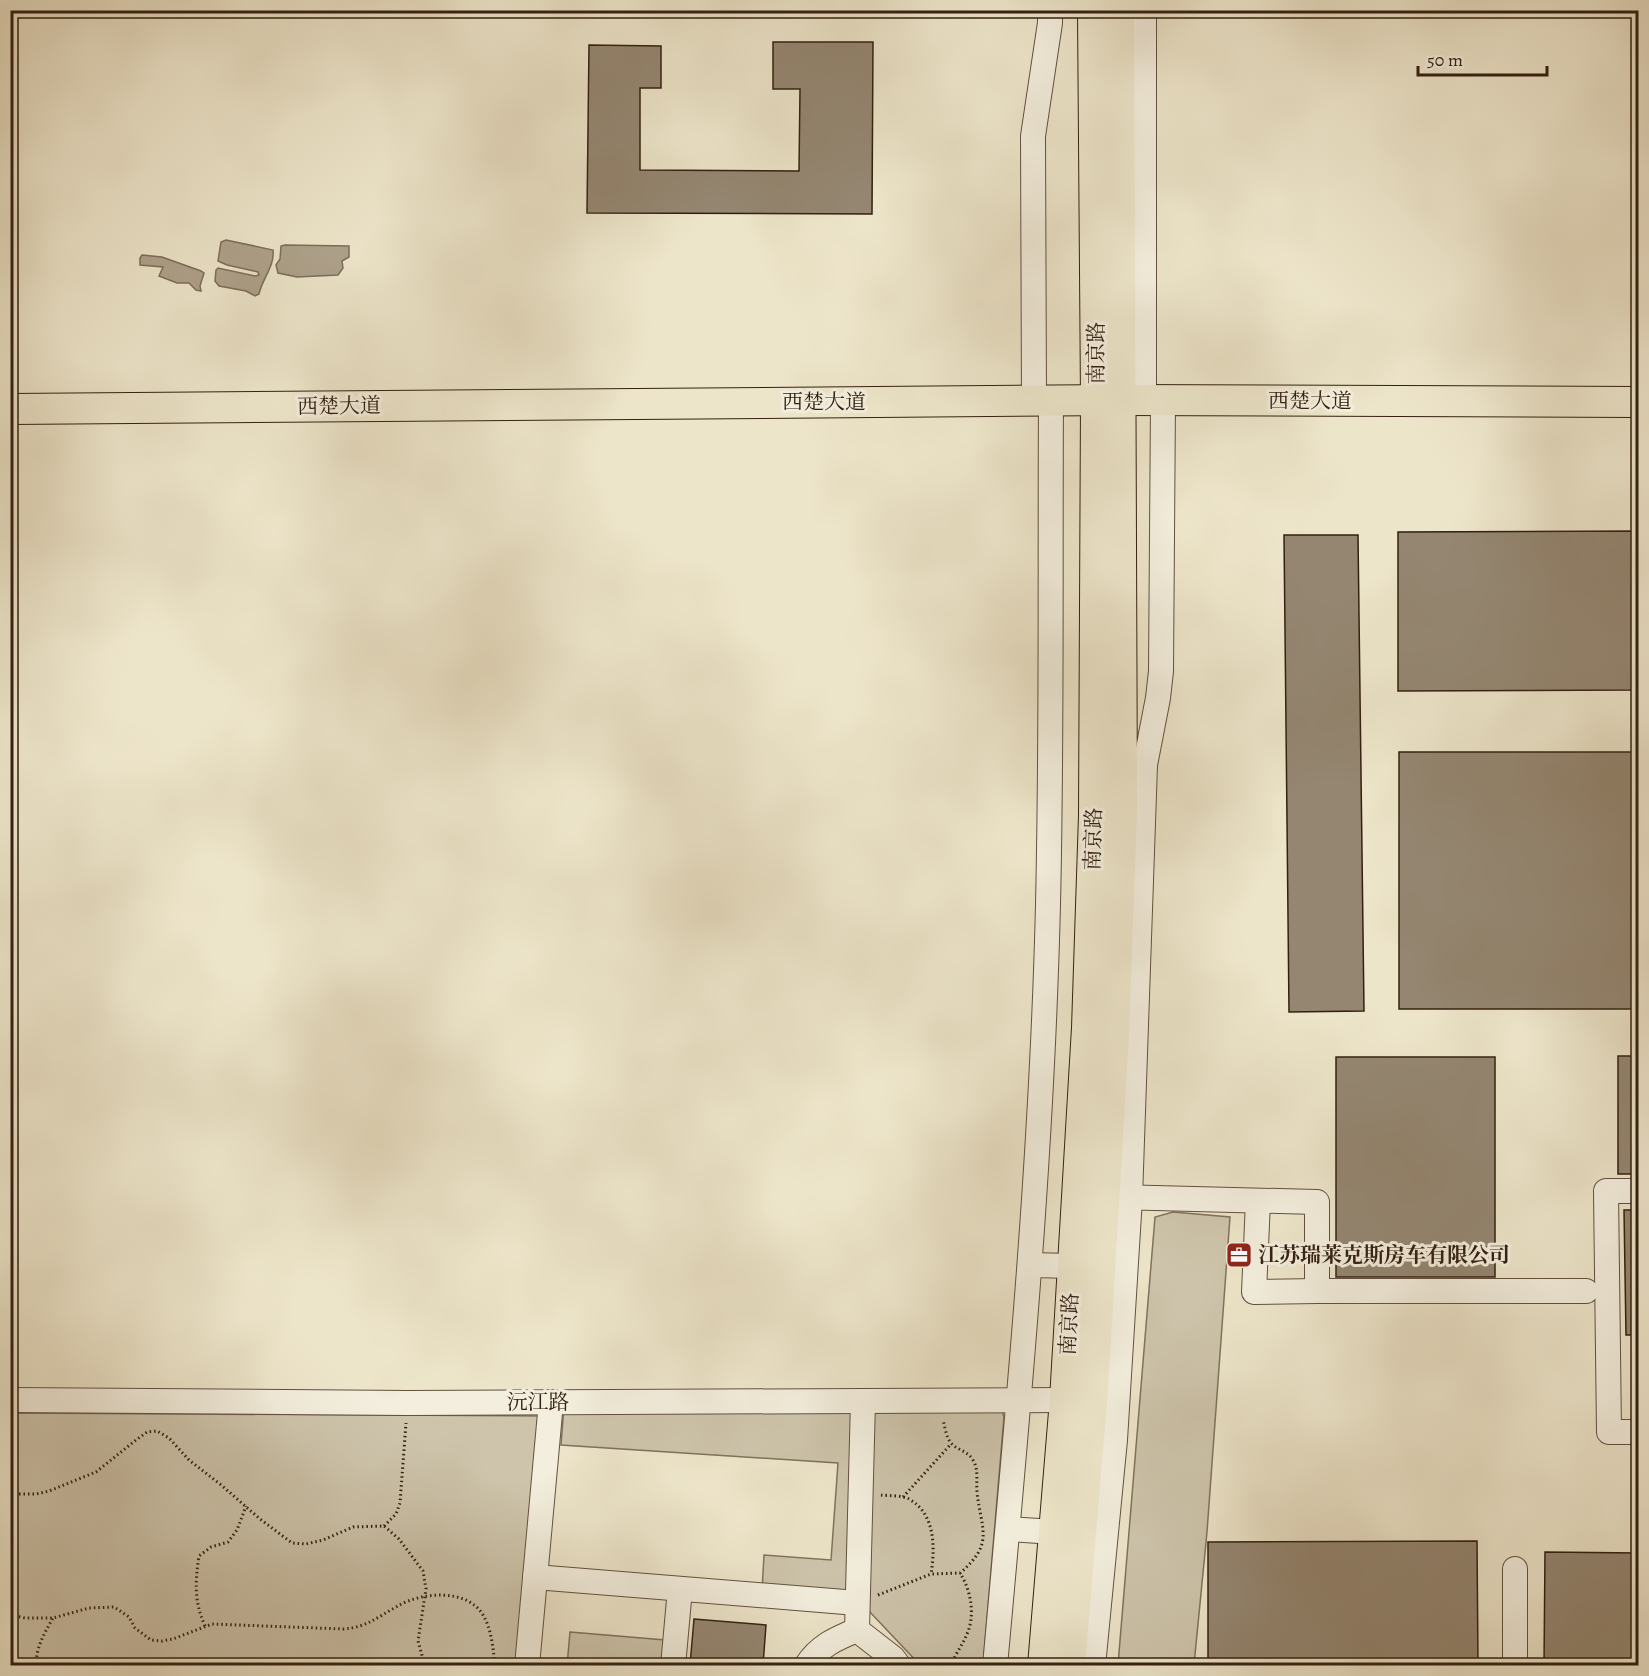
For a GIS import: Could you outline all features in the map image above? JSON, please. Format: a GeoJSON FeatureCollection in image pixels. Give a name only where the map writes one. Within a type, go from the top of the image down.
{"type":"FeatureCollection","features":[{"type":"Feature","properties":{"kind":"main road","name":"南京路"},"geometry":{"type":"LineString","coordinates":[[1043,1665],[1065,1400],[1087,1028],[1094,815],[1131,400],[1093,10]]}},
{"type":"Feature","properties":{"kind":"main road","name":"南京路"},"geometry":{"type":"LineString","coordinates":[[1070,1665],[1093,1390],[1117,1197],[1114,1034],[1122,813],[1131,400],[1119,10]]}},
{"type":"Feature","properties":{"kind":"main road","name":"西楚大道"},"geometry":{"type":"LineString","coordinates":[[10,409],[1131,400],[1638,402]]}},
{"type":"Feature","properties":{"kind":"street"},"geometry":{"type":"LineString","coordinates":[[995,1665],[1020,1400],[1036,1188],[1048,904],[1042,401],[1033,136],[1050,10]]}},
{"type":"Feature","properties":{"kind":"street"},"geometry":{"type":"LineString","coordinates":[[1093,1665],[1115,1440],[1117,1197],[1145,765],[1161,671],[1131,400],[1144,10]]}},
{"type":"Feature","properties":{"kind":"street"},"geometry":{"type":"LineString","coordinates":[[1638,1191],[1606,1191],[1609,1432],[1638,1432]]}},
{"type":"Feature","properties":{"kind":"street"},"geometry":{"type":"LineString","coordinates":[[1117,1197],[1317,1202],[1317,1292]]}},
{"type":"Feature","properties":{"kind":"street"},"geometry":{"type":"LineString","coordinates":[[1258,1201],[1254,1292],[1586,1292]]}},
{"type":"Feature","properties":{"kind":"street"},"geometry":{"type":"LineString","coordinates":[[1030,1265],[1073,1266]]}},
{"type":"Feature","properties":{"kind":"street","name":"沅江路"},"geometry":{"type":"LineString","coordinates":[[10,1401],[408,1403],[1065,1400]]}},
{"type":"Feature","properties":{"kind":"street"},"geometry":{"type":"LineString","coordinates":[[856,1630],[862,1401]]}},
{"type":"Feature","properties":{"kind":"street"},"geometry":{"type":"LineString","coordinates":[[527,1665],[550,1402]]}},
{"type":"Feature","properties":{"kind":"street"},"geometry":{"type":"LineString","coordinates":[[1008,1528],[1054,1532]]}},
{"type":"Feature","properties":{"kind":"street"},"geometry":{"type":"LineString","coordinates":[[1515,1569],[1515,1665]]}},
{"type":"Feature","properties":{"kind":"street"},"geometry":{"type":"LineString","coordinates":[[535,1577],[857,1603]]}},
{"type":"Feature","properties":{"kind":"street"},"geometry":{"type":"LineString","coordinates":[[673,1665],[680,1588]]}},
{"type":"Feature","properties":{"kind":"street"},"geometry":{"type":"LineString","coordinates":[[806,1665],[825,1644],[856,1630]]}},
{"type":"Feature","properties":{"kind":"street"},"geometry":{"type":"LineString","coordinates":[[856,1630],[899,1665]]}},
{"type":"Feature","properties":{"kind":"path"},"geometry":{"type":"LineString","coordinates":[[857,1603],[931,1574],[960,1573],[975,1558],[983,1543],[984,1534],[975,1464],[971,1456],[951,1444],[942,1417],[942,1401]]}},
{"type":"Feature","properties":{"kind":"path"},"geometry":{"type":"LineString","coordinates":[[384,1526],[396,1514],[400,1503],[408,1403]]}},
{"type":"Feature","properties":{"kind":"path"},"geometry":{"type":"LineString","coordinates":[[10,1494],[36,1494],[49,1491],[96,1472],[147,1432],[158,1431],[169,1438],[189,1461],[292,1543],[323,1540],[353,1527],[371,1525],[384,1526],[399,1539],[423,1571],[426,1589],[418,1641],[424,1665]]}},
{"type":"Feature","properties":{"kind":"path"},"geometry":{"type":"LineString","coordinates":[[903,1497],[951,1444]]}},
{"type":"Feature","properties":{"kind":"path"},"geometry":{"type":"LineString","coordinates":[[860,1493],[903,1497],[916,1505],[932,1533],[934,1553],[931,1574]]}},
{"type":"Feature","properties":{"kind":"path"},"geometry":{"type":"LineString","coordinates":[[206,1626],[197,1610],[196,1573],[199,1556],[212,1547],[228,1542],[237,1530],[246,1506]]}},
{"type":"Feature","properties":{"kind":"path"},"geometry":{"type":"LineString","coordinates":[[951,1665],[971,1624],[970,1602],[965,1581],[960,1573]]}},
{"type":"Feature","properties":{"kind":"path"},"geometry":{"type":"LineString","coordinates":[[10,1615],[25,1618],[53,1618],[89,1608],[114,1607],[129,1617],[135,1628],[151,1640],[162,1641],[212,1624],[358,1628],[399,1605],[425,1596],[458,1597],[472,1603],[483,1615],[491,1637],[495,1665]]}},
{"type":"Feature","properties":{"kind":"path"},"geometry":{"type":"LineString","coordinates":[[36,1665],[36,1653],[53,1618]]}},
{"type":"Feature","properties":{"kind":"shaded area"},"geometry":{"type":"Polygon","coordinates":[[[226,240],[273,250],[272,262],[259,294],[255,296],[246,291],[219,286],[215,281],[218,268],[259,275],[258,272],[218,261],[221,242],[226,240]]]}},
{"type":"Feature","properties":{"kind":"shaded area"},"geometry":{"type":"Polygon","coordinates":[[[281,246],[349,246],[349,257],[342,261],[343,268],[338,275],[297,277],[278,273],[276,265],[280,259],[281,246]]]}},
{"type":"Feature","properties":{"kind":"shaded area"},"geometry":{"type":"Polygon","coordinates":[[[142,255],[162,257],[201,271],[204,273],[200,286],[201,291],[196,290],[189,283],[177,283],[159,276],[163,267],[140,265],[142,255]]]}},
{"type":"Feature","properties":{"kind":"shaded area"},"geometry":{"type":"Polygon","coordinates":[[[1173,1212],[1230,1217],[1207,1532],[1194,1665],[1118,1665],[1155,1217],[1173,1212]]]}},
{"type":"Feature","properties":{"kind":"shaded area"},"geometry":{"type":"Polygon","coordinates":[[[564,1406],[855,1406],[848,1594],[762,1591],[764,1555],[831,1560],[838,1463],[561,1445],[564,1406]]]}},
{"type":"Feature","properties":{"kind":"shaded area"},"geometry":{"type":"Polygon","coordinates":[[[872,1406],[1002,1411],[1004,1417],[983,1665],[920,1665],[868,1610],[872,1406]]]}},
{"type":"Feature","properties":{"kind":"shaded area"},"geometry":{"type":"Polygon","coordinates":[[[11,1413],[542,1416],[519,1665],[11,1666],[11,1413]]]}},
{"type":"Feature","properties":{"kind":"shaded area"},"geometry":{"type":"Polygon","coordinates":[[[570,1632],[665,1640],[663,1665],[567,1666],[570,1632]]]}},
{"type":"Feature","properties":{"kind":"building"},"geometry":{"type":"Polygon","coordinates":[[[773,42],[873,42],[872,214],[587,213],[589,45],[661,46],[661,88],[640,88],[640,170],[799,171],[800,89],[773,89],[773,42]]]}},
{"type":"Feature","properties":{"kind":"building"},"geometry":{"type":"Polygon","coordinates":[[[1638,531],[1638,690],[1398,691],[1398,532],[1638,531]]]}},
{"type":"Feature","properties":{"kind":"building"},"geometry":{"type":"Polygon","coordinates":[[[1284,535],[1358,535],[1364,1011],[1289,1012],[1284,535]]]}},
{"type":"Feature","properties":{"kind":"building"},"geometry":{"type":"Polygon","coordinates":[[[1399,752],[1638,752],[1638,1009],[1399,1009],[1399,752]]]}},
{"type":"Feature","properties":{"kind":"building"},"geometry":{"type":"Polygon","coordinates":[[[1618,1056],[1638,1056],[1638,1174],[1618,1174],[1618,1056]]]}},
{"type":"Feature","properties":{"kind":"building"},"geometry":{"type":"Polygon","coordinates":[[[1336,1057],[1495,1057],[1495,1277],[1336,1277],[1336,1057]]]}},
{"type":"Feature","properties":{"kind":"building"},"geometry":{"type":"Polygon","coordinates":[[[1624,1210],[1638,1210],[1638,1335],[1626,1335],[1624,1210]]]}},
{"type":"Feature","properties":{"kind":"building"},"geometry":{"type":"Polygon","coordinates":[[[1477,1541],[1478,1665],[1208,1665],[1208,1542],[1477,1541]]]}},
{"type":"Feature","properties":{"kind":"building"},"geometry":{"type":"Polygon","coordinates":[[[1545,1552],[1638,1553],[1638,1665],[1544,1665],[1545,1552]]]}},
{"type":"Feature","properties":{"kind":"building"},"geometry":{"type":"Polygon","coordinates":[[[694,1619],[766,1625],[763,1665],[690,1665],[694,1619]]]}},
{"type":"Feature","properties":{"kind":"place","name":"江苏瑞莱克斯房车有限公司"},"geometry":{"type":"Point","coordinates":[1239,1255]}}]}
